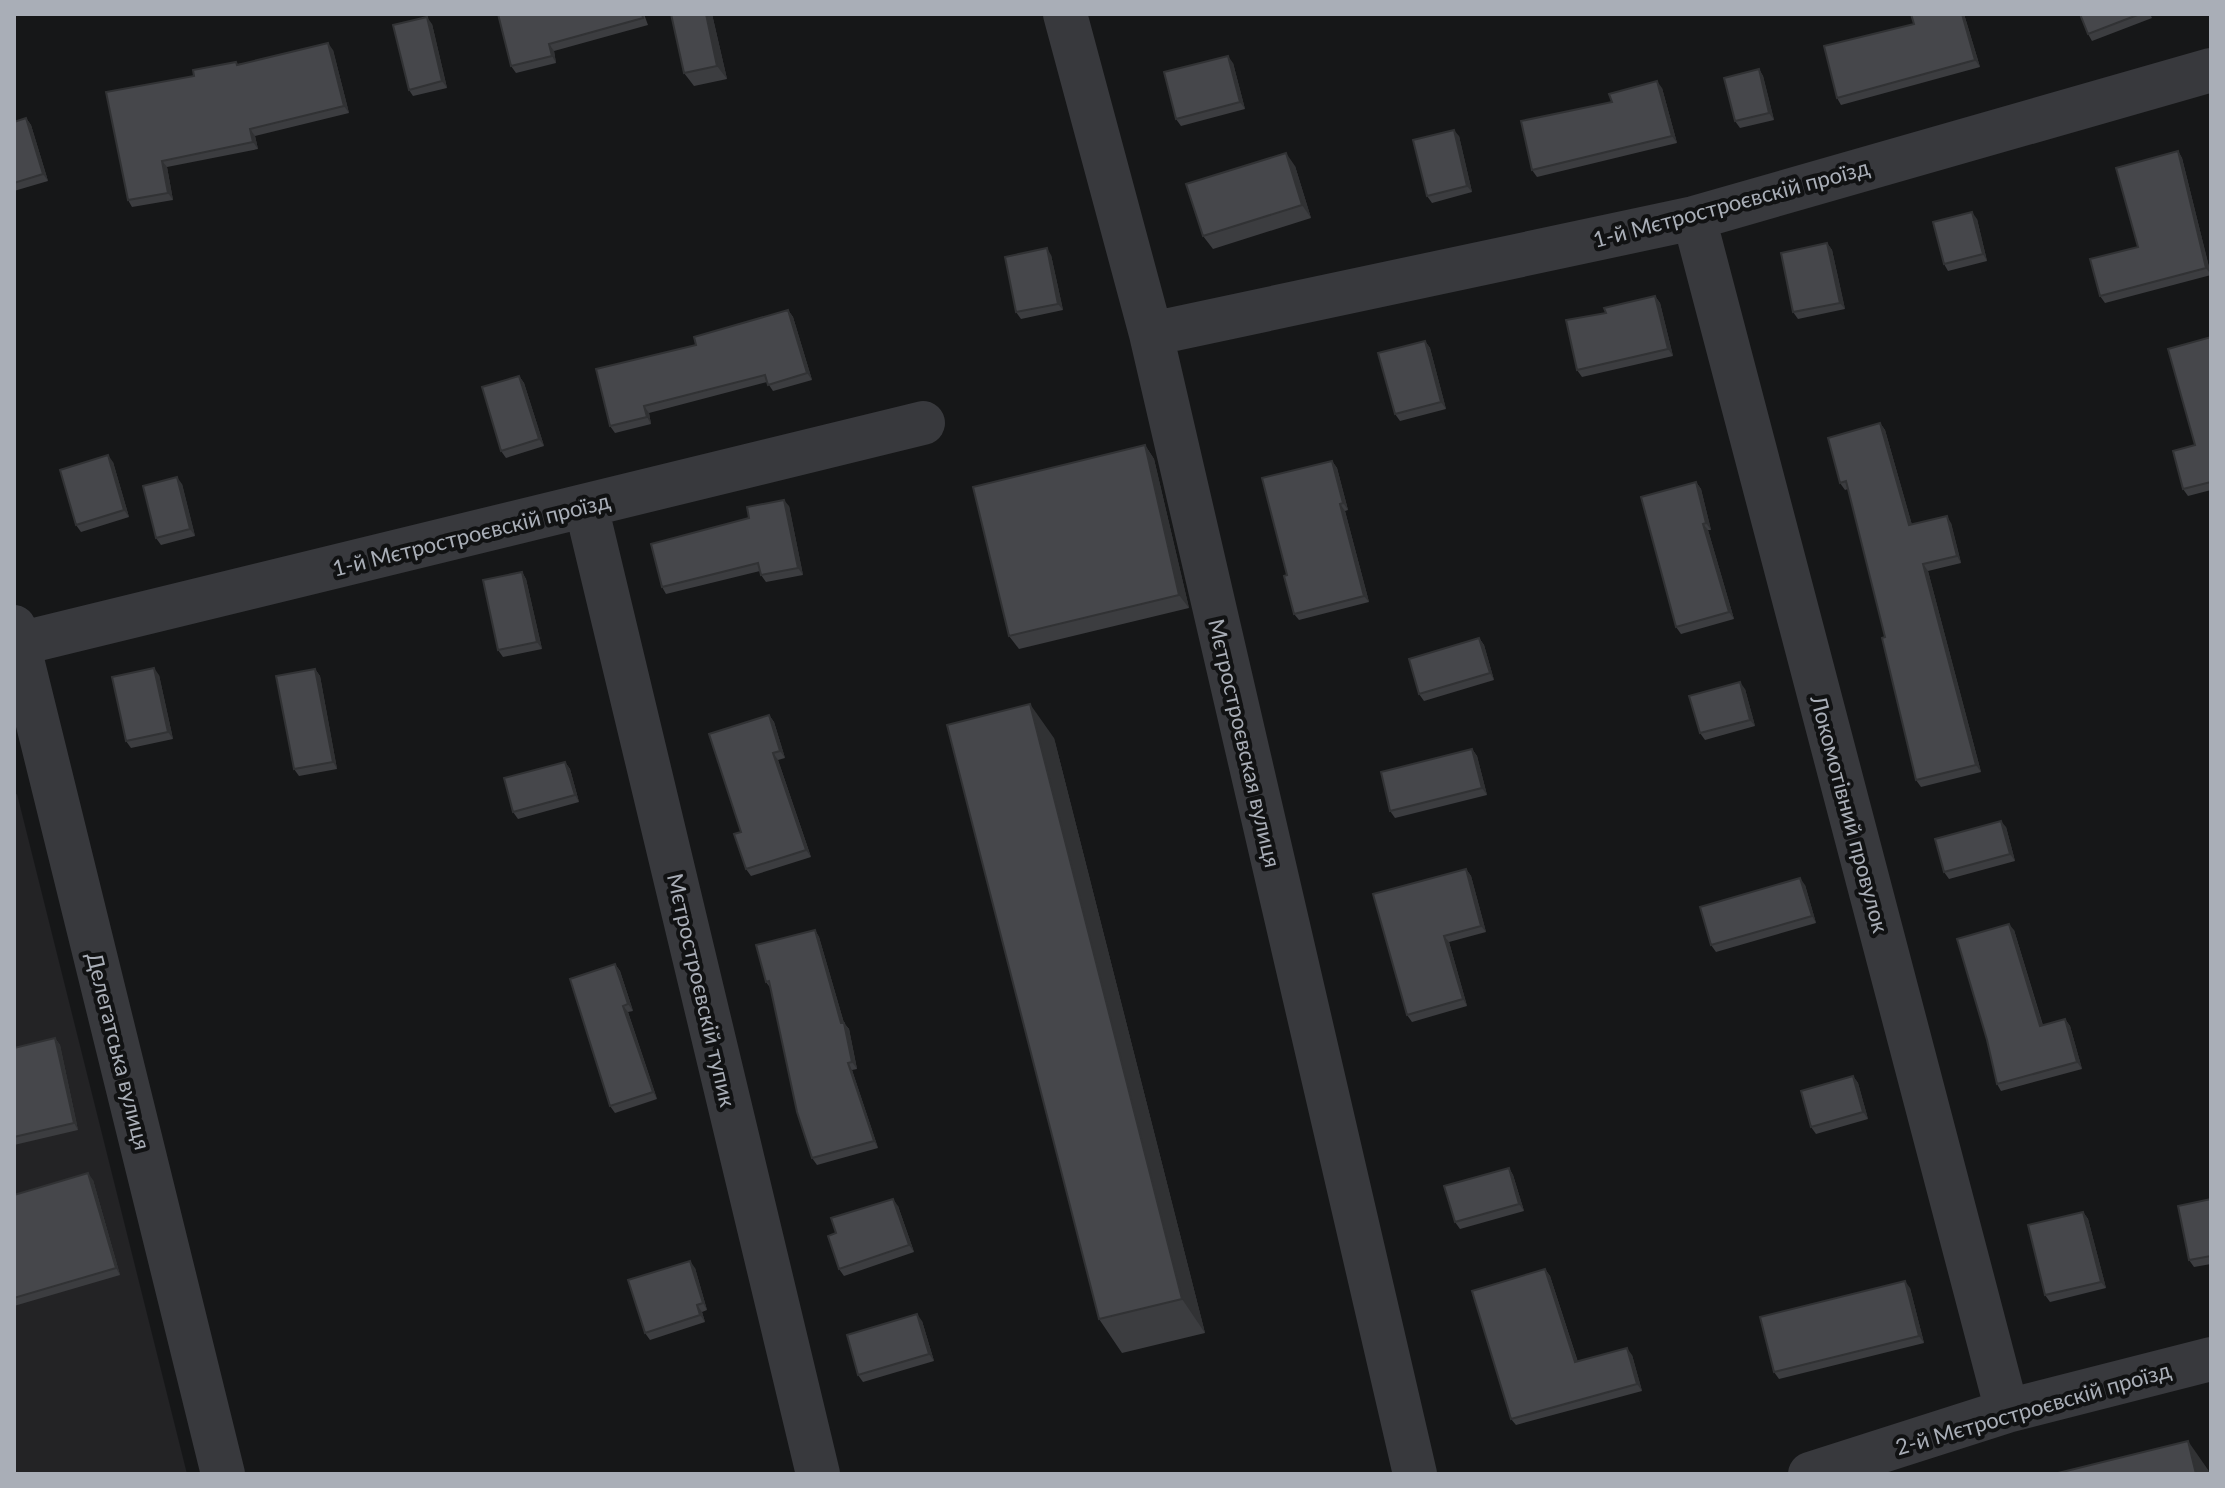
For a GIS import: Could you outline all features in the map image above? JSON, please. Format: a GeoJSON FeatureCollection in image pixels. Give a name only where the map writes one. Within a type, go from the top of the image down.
{"type":"FeatureCollection","features":[{"type":"Feature","properties":{"kind":"street","name":"Мєтростроєвская вулиця"},"geometry":{"type":"LineString","coordinates":[[1065,14],[1151,334],[1415,1474]]}},
{"type":"Feature","properties":{"kind":"street","name":"1-й Мєтростроєвскій проїзд"},"geometry":{"type":"LineString","coordinates":[[1151,334],[1694,218],[2211,70]]}},
{"type":"Feature","properties":{"kind":"street","name":"Локомотівний провулок"},"geometry":{"type":"LineString","coordinates":[[1694,218],[2007,1411]]}},
{"type":"Feature","properties":{"kind":"street","name":"1-й Мєтростроєвскій проїзд"},"geometry":{"type":"LineString","coordinates":[[16,635],[586,506],[923,423]]}},
{"type":"Feature","properties":{"kind":"street","name":"Мєтростроєвскій тупик"},"geometry":{"type":"LineString","coordinates":[[586,506],[818,1474]]}},
{"type":"Feature","properties":{"kind":"street","name":"Делегатська вулиця"},"geometry":{"type":"LineString","coordinates":[[16,635],[223,1474]]}},
{"type":"Feature","properties":{"kind":"street","name":"2-й Мєтростроєвскій проїзд"},"geometry":{"type":"LineString","coordinates":[[1810,1474],[2007,1411],[2211,1359]]}},
{"type":"Feature","properties":{"kind":"shaded area"},"geometry":{"type":"Polygon","coordinates":[[[17,794],[187,1474],[14,1474],[14,795],[17,794]]]}},
{"type":"Feature","properties":{"kind":"building"},"geometry":{"type":"Polygon","coordinates":[[[498,14],[642,14],[643,18],[549,44],[552,56],[511,66],[498,14]]]}},
{"type":"Feature","properties":{"kind":"building"},"geometry":{"type":"Polygon","coordinates":[[[671,14],[706,14],[717,66],[684,73],[671,14]]]}},
{"type":"Feature","properties":{"kind":"building"},"geometry":{"type":"Polygon","coordinates":[[[1911,14],[1962,14],[1975,60],[1837,98],[1824,46],[1914,24],[1911,14]]]}},
{"type":"Feature","properties":{"kind":"building"},"geometry":{"type":"Polygon","coordinates":[[[2080,14],[2140,14],[2088,34],[2080,14]]]}},
{"type":"Feature","properties":{"kind":"building"},"geometry":{"type":"Polygon","coordinates":[[[427,17],[442,81],[409,90],[393,25],[427,17]]]}},
{"type":"Feature","properties":{"kind":"building"},"geometry":{"type":"Polygon","coordinates":[[[328,43],[344,106],[250,129],[253,142],[162,161],[168,193],[128,200],[106,92],[194,76],[193,70],[236,62],[237,65],[328,43]]]}},
{"type":"Feature","properties":{"kind":"building"},"geometry":{"type":"Polygon","coordinates":[[[1228,56],[1240,102],[1176,119],[1164,72],[1228,56]]]}},
{"type":"Feature","properties":{"kind":"building"},"geometry":{"type":"Polygon","coordinates":[[[1759,69],[1769,113],[1735,121],[1724,78],[1759,69]]]}},
{"type":"Feature","properties":{"kind":"building"},"geometry":{"type":"Polygon","coordinates":[[[1657,81],[1672,136],[1532,170],[1521,121],[1612,102],[1609,94],[1657,81]]]}},
{"type":"Feature","properties":{"kind":"building"},"geometry":{"type":"Polygon","coordinates":[[[26,118],[43,174],[14,183],[14,122],[26,118]]]}},
{"type":"Feature","properties":{"kind":"building"},"geometry":{"type":"Polygon","coordinates":[[[1454,130],[1467,186],[1427,196],[1413,140],[1454,130]]]}},
{"type":"Feature","properties":{"kind":"building"},"geometry":{"type":"Polygon","coordinates":[[[2178,151],[2206,268],[2100,296],[2090,259],[2138,247],[2116,168],[2178,151]]]}},
{"type":"Feature","properties":{"kind":"building"},"geometry":{"type":"Polygon","coordinates":[[[1286,153],[1302,205],[1203,236],[1186,184],[1286,153]]]}},
{"type":"Feature","properties":{"kind":"building"},"geometry":{"type":"Polygon","coordinates":[[[1972,212],[1983,254],[1944,264],[1933,222],[1972,212]]]}},
{"type":"Feature","properties":{"kind":"building"},"geometry":{"type":"Polygon","coordinates":[[[1827,243],[1840,303],[1793,312],[1781,253],[1827,243]]]}},
{"type":"Feature","properties":{"kind":"building"},"geometry":{"type":"Polygon","coordinates":[[[1047,248],[1058,304],[1016,312],[1005,257],[1047,248]]]}},
{"type":"Feature","properties":{"kind":"building"},"geometry":{"type":"Polygon","coordinates":[[[1655,296],[1668,349],[1577,370],[1566,320],[1606,313],[1604,308],[1655,296]]]}},
{"type":"Feature","properties":{"kind":"building"},"geometry":{"type":"Polygon","coordinates":[[[788,310],[807,373],[768,385],[765,375],[644,406],[647,417],[610,426],[596,369],[696,345],[694,337],[788,310]]]}},
{"type":"Feature","properties":{"kind":"building"},"geometry":{"type":"Polygon","coordinates":[[[2211,337],[2211,482],[2183,489],[2173,451],[2195,445],[2168,349],[2211,337]]]}},
{"type":"Feature","properties":{"kind":"building"},"geometry":{"type":"Polygon","coordinates":[[[1425,341],[1441,402],[1395,414],[1378,353],[1425,341]]]}},
{"type":"Feature","properties":{"kind":"building"},"geometry":{"type":"Polygon","coordinates":[[[519,376],[539,439],[501,451],[482,387],[519,376]]]}},
{"type":"Feature","properties":{"kind":"building"},"geometry":{"type":"Polygon","coordinates":[[[1880,423],[1909,525],[1947,516],[1957,556],[1923,564],[1976,765],[1916,780],[1882,638],[1885,637],[1846,481],[1840,483],[1828,438],[1880,423]]]}},
{"type":"Feature","properties":{"kind":"building"},"geometry":{"type":"Polygon","coordinates":[[[1145,445],[1179,595],[1009,636],[973,487],[1145,445]]]}},
{"type":"Feature","properties":{"kind":"building"},"geometry":{"type":"Polygon","coordinates":[[[108,455],[124,510],[76,525],[60,470],[108,455]]]}},
{"type":"Feature","properties":{"kind":"building"},"geometry":{"type":"Polygon","coordinates":[[[1332,461],[1364,596],[1294,614],[1262,478],[1332,461]]]}},
{"type":"Feature","properties":{"kind":"building"},"geometry":{"type":"Polygon","coordinates":[[[177,477],[190,529],[156,538],[143,486],[177,477]]]}},
{"type":"Feature","properties":{"kind":"building"},"geometry":{"type":"Polygon","coordinates":[[[1696,482],[1706,523],[1703,524],[1729,612],[1676,627],[1641,497],[1696,482]]]}},
{"type":"Feature","properties":{"kind":"building"},"geometry":{"type":"Polygon","coordinates":[[[784,500],[798,568],[761,575],[758,563],[662,587],[651,544],[749,518],[747,507],[784,500]]]}},
{"type":"Feature","properties":{"kind":"building"},"geometry":{"type":"Polygon","coordinates":[[[522,572],[537,642],[498,650],[483,580],[522,572]]]}},
{"type":"Feature","properties":{"kind":"building"},"geometry":{"type":"Polygon","coordinates":[[[1479,638],[1490,673],[1419,694],[1409,659],[1479,638]]]}},
{"type":"Feature","properties":{"kind":"building"},"geometry":{"type":"Polygon","coordinates":[[[154,668],[168,732],[126,741],[112,677],[154,668]]]}},
{"type":"Feature","properties":{"kind":"building"},"geometry":{"type":"Polygon","coordinates":[[[315,669],[333,762],[294,769],[276,676],[315,669]]]}},
{"type":"Feature","properties":{"kind":"building"},"geometry":{"type":"Polygon","coordinates":[[[1740,682],[1750,720],[1700,733],[1689,696],[1740,682]]]}},
{"type":"Feature","properties":{"kind":"building"},"geometry":{"type":"Polygon","coordinates":[[[1030,704],[1182,1299],[1099,1319],[947,725],[1030,704]]]}},
{"type":"Feature","properties":{"kind":"building"},"geometry":{"type":"Polygon","coordinates":[[[769,715],[780,751],[773,753],[806,850],[746,869],[734,834],[741,832],[709,734],[769,715]]]}},
{"type":"Feature","properties":{"kind":"building"},"geometry":{"type":"Polygon","coordinates":[[[1472,749],[1482,788],[1390,811],[1381,772],[1472,749]]]}},
{"type":"Feature","properties":{"kind":"building"},"geometry":{"type":"Polygon","coordinates":[[[565,762],[575,795],[513,812],[504,778],[565,762]]]}},
{"type":"Feature","properties":{"kind":"building"},"geometry":{"type":"Polygon","coordinates":[[[2001,821],[2010,854],[1944,872],[1935,839],[2001,821]]]}},
{"type":"Feature","properties":{"kind":"building"},"geometry":{"type":"Polygon","coordinates":[[[1466,869],[1481,926],[1444,936],[1463,999],[1407,1015],[1373,894],[1466,869]]]}},
{"type":"Feature","properties":{"kind":"building"},"geometry":{"type":"Polygon","coordinates":[[[1800,878],[1812,916],[1711,945],[1700,907],[1800,878]]]}},
{"type":"Feature","properties":{"kind":"building"},"geometry":{"type":"Polygon","coordinates":[[[2009,924],[2040,1026],[2065,1019],[2077,1062],[1997,1084],[1957,939],[2009,924]]]}},
{"type":"Feature","properties":{"kind":"building"},"geometry":{"type":"Polygon","coordinates":[[[815,930],[841,1023],[844,1023],[852,1062],[848,1063],[874,1141],[812,1158],[797,1112],[769,981],[766,982],[756,945],[815,930]]]}},
{"type":"Feature","properties":{"kind":"building"},"geometry":{"type":"Polygon","coordinates":[[[615,964],[628,1004],[623,1006],[653,1092],[610,1106],[570,979],[615,964]]]}},
{"type":"Feature","properties":{"kind":"building"},"geometry":{"type":"Polygon","coordinates":[[[55,1038],[74,1123],[14,1137],[14,1048],[55,1038]]]}},
{"type":"Feature","properties":{"kind":"building"},"geometry":{"type":"Polygon","coordinates":[[[1853,1076],[1863,1112],[1811,1127],[1801,1091],[1853,1076]]]}},
{"type":"Feature","properties":{"kind":"building"},"geometry":{"type":"Polygon","coordinates":[[[1509,1168],[1519,1204],[1455,1222],[1444,1186],[1509,1168]]]}},
{"type":"Feature","properties":{"kind":"building"},"geometry":{"type":"Polygon","coordinates":[[[88,1173],[116,1268],[14,1298],[14,1195],[88,1173]]]}},
{"type":"Feature","properties":{"kind":"building"},"geometry":{"type":"Polygon","coordinates":[[[893,1199],[909,1245],[839,1269],[828,1236],[836,1233],[831,1218],[893,1199]]]}},
{"type":"Feature","properties":{"kind":"building"},"geometry":{"type":"Polygon","coordinates":[[[2211,1199],[2211,1256],[2189,1260],[2178,1206],[2211,1199]]]}},
{"type":"Feature","properties":{"kind":"building"},"geometry":{"type":"Polygon","coordinates":[[[2083,1212],[2101,1282],[2045,1295],[2028,1225],[2083,1212]]]}},
{"type":"Feature","properties":{"kind":"building"},"geometry":{"type":"Polygon","coordinates":[[[690,1261],[703,1303],[697,1305],[700,1315],[645,1333],[628,1280],[690,1261]]]}},
{"type":"Feature","properties":{"kind":"building"},"geometry":{"type":"Polygon","coordinates":[[[1545,1269],[1575,1362],[1627,1348],[1637,1384],[1511,1419],[1472,1291],[1545,1269]]]}},
{"type":"Feature","properties":{"kind":"building"},"geometry":{"type":"Polygon","coordinates":[[[1905,1281],[1919,1336],[1774,1372],[1760,1317],[1905,1281]]]}},
{"type":"Feature","properties":{"kind":"building"},"geometry":{"type":"Polygon","coordinates":[[[917,1314],[929,1354],[858,1375],[847,1335],[917,1314]]]}},
{"type":"Feature","properties":{"kind":"building"},"geometry":{"type":"Polygon","coordinates":[[[2188,1441],[2196,1474],[2054,1474],[2188,1441]]]}}]}
